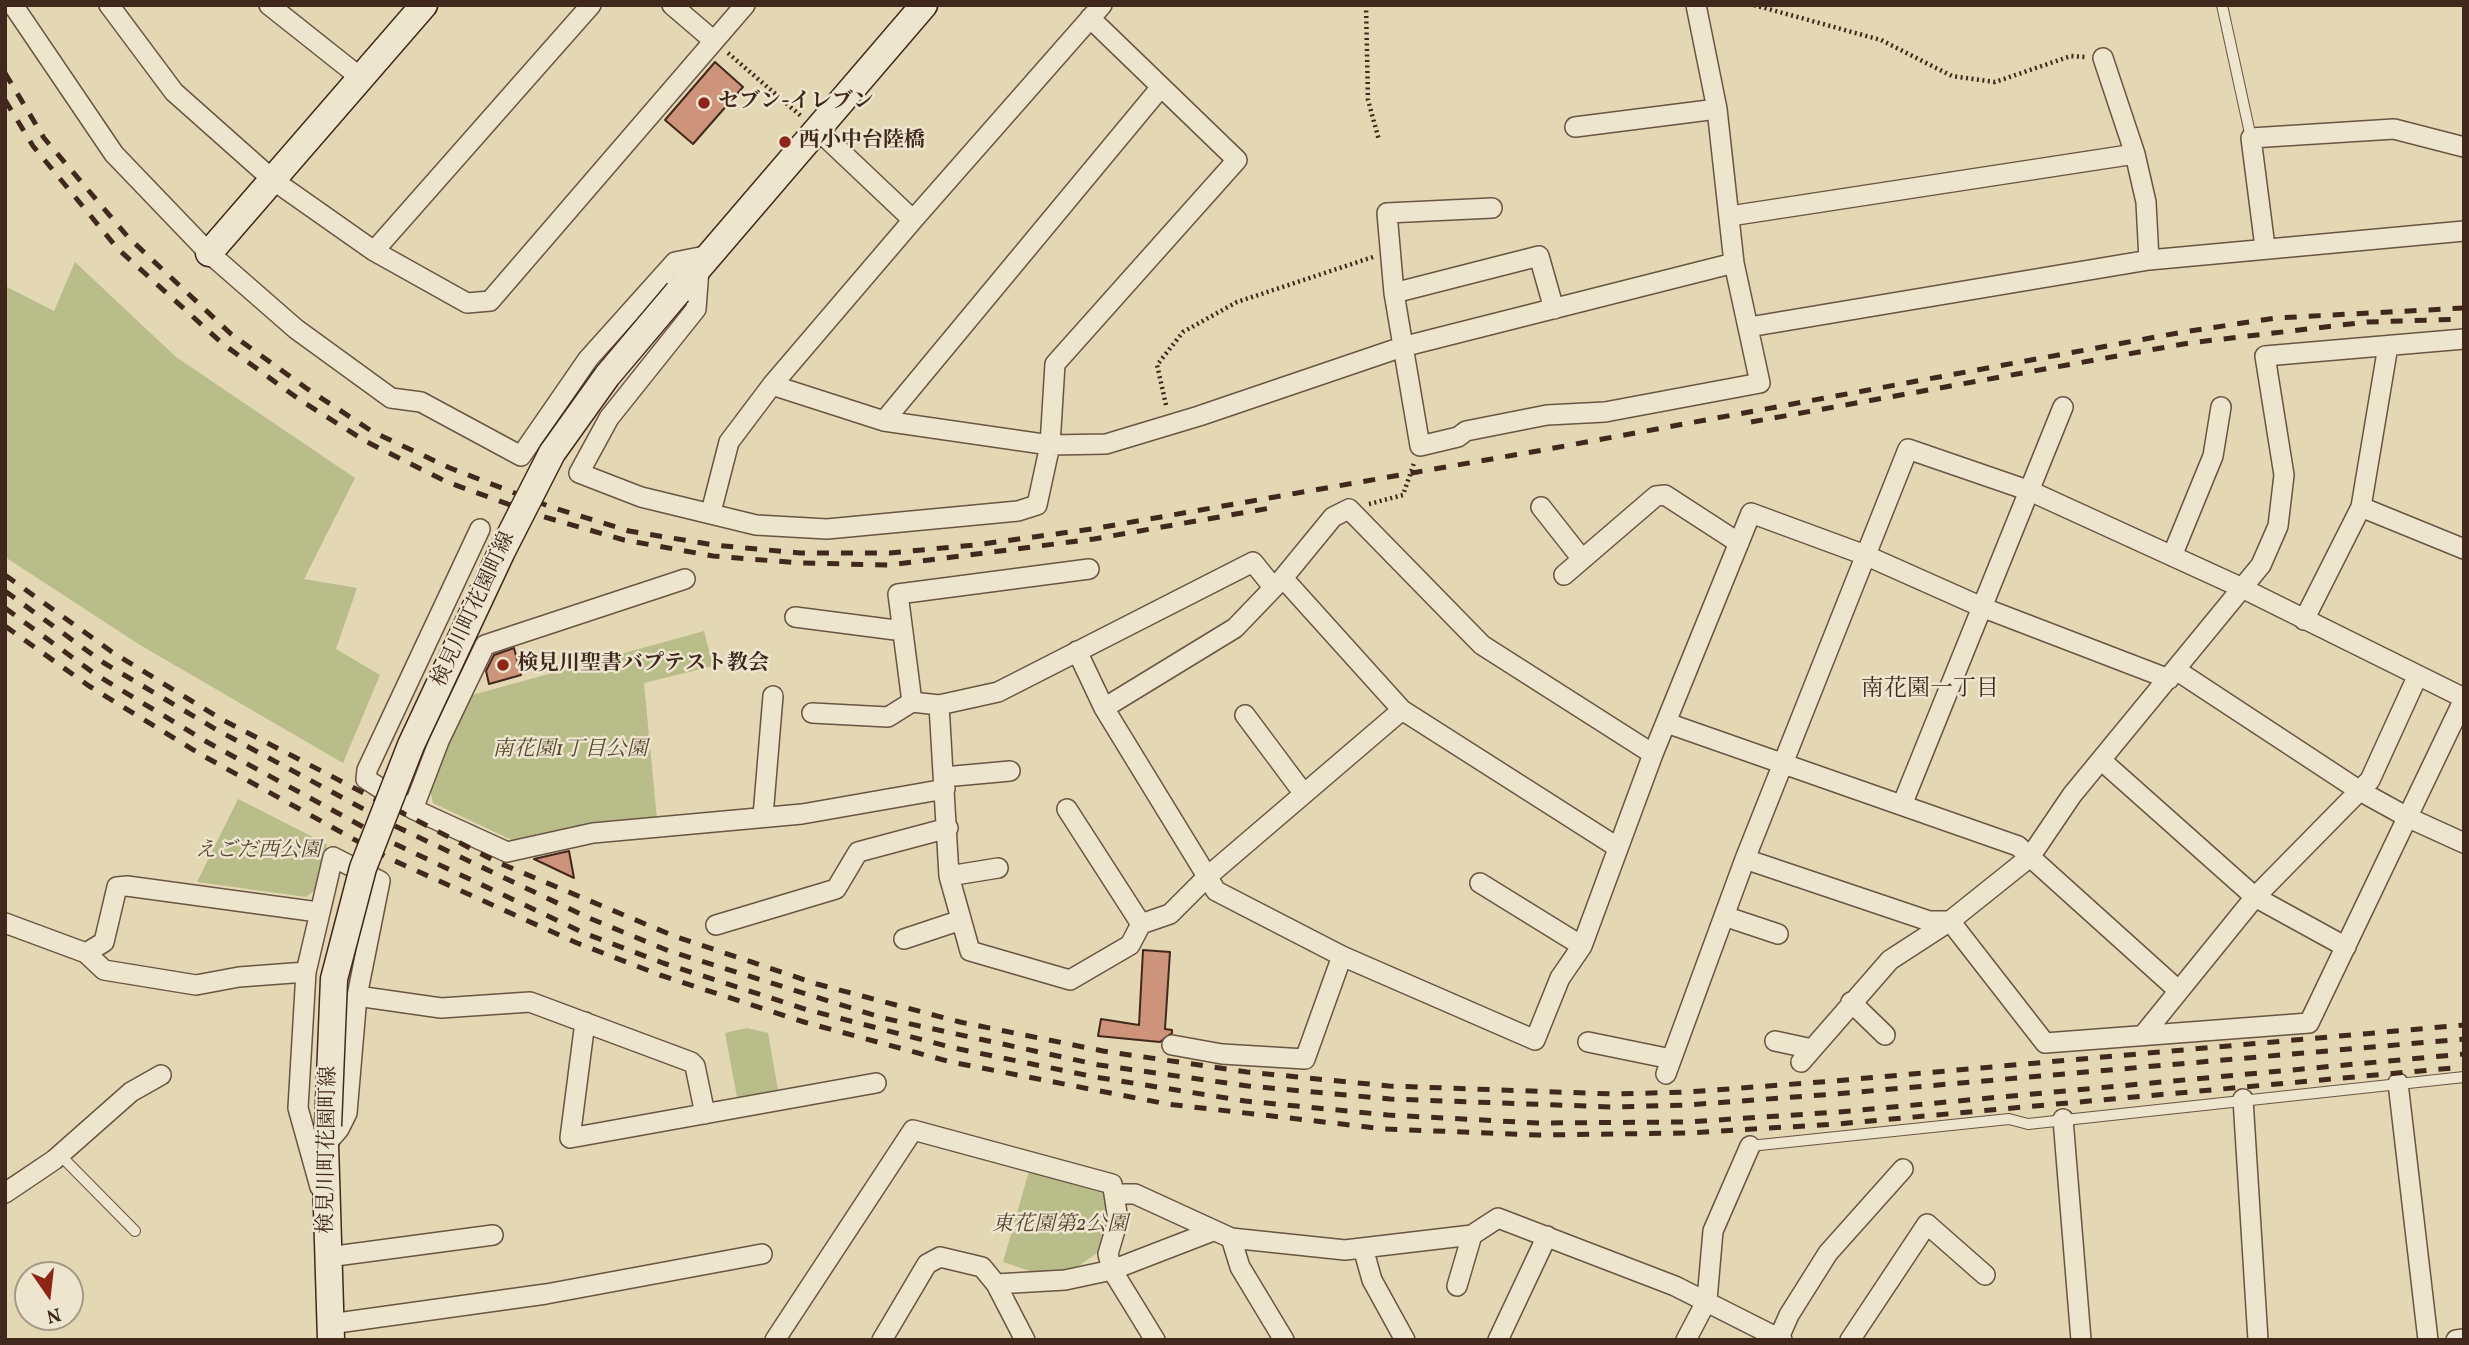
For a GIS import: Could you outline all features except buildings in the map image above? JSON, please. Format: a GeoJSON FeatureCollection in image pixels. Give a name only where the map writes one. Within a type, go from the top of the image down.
{"type":"FeatureCollection","features":[{"type":"Feature","properties":{"kind":"street"},"geometry":{"type":"LineString","coordinates":[[13,5],[114,154],[209,253],[296,329],[391,398],[421,402],[521,456],[588,359],[675,262],[704,262],[696,309],[609,418],[579,473],[641,496],[711,512],[756,526],[827,528],[1018,511],[1037,505],[1050,445],[1055,364],[1237,160],[1161,87],[1096,12],[772,384],[729,442],[711,512]]}},
{"type":"Feature","properties":{"kind":"street"},"geometry":{"type":"LineString","coordinates":[[109,5],[174,92],[273,180],[374,251],[467,303],[491,301],[745,5]]}},
{"type":"Feature","properties":{"kind":"street"},"geometry":{"type":"LineString","coordinates":[[269,5],[361,78]]}},
{"type":"Feature","properties":{"kind":"street"},"geometry":{"type":"LineString","coordinates":[[209,253],[424,5]]}},
{"type":"Feature","properties":{"kind":"street"},"geometry":{"type":"LineString","coordinates":[[374,251],[592,5]]}},
{"type":"Feature","properties":{"kind":"street"},"geometry":{"type":"LineString","coordinates":[[672,5],[714,41]]}},
{"type":"Feature","properties":{"kind":"street","name":"検見川町花園町線"},"geometry":{"type":"LineString","coordinates":[[330,1332],[326,1135],[334,979],[363,868],[411,745],[502,551],[552,453],[607,376],[704,262],[811,124],[924,5]]}},
{"type":"Feature","properties":{"kind":"street"},"geometry":{"type":"LineString","coordinates":[[1492,208],[1387,213],[1394,293],[1420,446],[1458,437],[1466,431],[1547,415],[1605,412],[1760,383],[1734,263],[1717,110],[1696,5]]}},
{"type":"Feature","properties":{"kind":"street"},"geometry":{"type":"LineString","coordinates":[[2103,58],[2135,153],[2146,202],[2149,260]]}},
{"type":"Feature","properties":{"kind":"street"},"geometry":{"type":"LineString","coordinates":[[884,421],[1161,87]]}},
{"type":"Feature","properties":{"kind":"street"},"geometry":{"type":"LineString","coordinates":[[1575,127],[1717,110]]}},
{"type":"Feature","properties":{"kind":"street"},"geometry":{"type":"LineString","coordinates":[[811,124],[913,220]]}},
{"type":"Feature","properties":{"kind":"street"},"geometry":{"type":"LineString","coordinates":[[2265,247],[2251,138],[2394,129],[2464,147]]}},
{"type":"Feature","properties":{"kind":"street"},"geometry":{"type":"LineString","coordinates":[[1730,216],[2135,153]]}},
{"type":"Feature","properties":{"kind":"street"},"geometry":{"type":"LineString","coordinates":[[1749,327],[2149,260],[2464,230]]}},
{"type":"Feature","properties":{"kind":"street"},"geometry":{"type":"LineString","coordinates":[[1394,293],[1539,256],[1554,309]]}},
{"type":"Feature","properties":{"kind":"street"},"geometry":{"type":"LineString","coordinates":[[772,384],[884,421],[1050,445],[1106,444],[1402,347],[1734,263]]}},
{"type":"Feature","properties":{"kind":"street"},"geometry":{"type":"LineString","coordinates":[[1775,1041],[1807,1056],[1890,960],[1950,921],[2029,857],[2072,795],[2173,674],[2240,587],[2261,565],[2278,526],[2284,475],[2265,356],[2464,340]]}},
{"type":"Feature","properties":{"kind":"street"},"geometry":{"type":"LineString","coordinates":[[2304,620],[2361,507],[2388,346]]}},
{"type":"Feature","properties":{"kind":"street"},"geometry":{"type":"LineString","coordinates":[[1902,805],[1984,608],[2063,407]]}},
{"type":"Feature","properties":{"kind":"street"},"geometry":{"type":"LineString","coordinates":[[2172,556],[2213,456],[2221,407]]}},
{"type":"Feature","properties":{"kind":"street"},"geometry":{"type":"LineString","coordinates":[[1588,1042],[1668,1067],[1745,859],[1908,449],[2030,491],[2240,587],[2464,699],[2309,1023],[2045,1043],[1950,921],[1929,920],[1745,859]]}},
{"type":"Feature","properties":{"kind":"street"},"geometry":{"type":"LineString","coordinates":[[1564,575],[1656,496],[1665,495],[1739,543]]}},
{"type":"Feature","properties":{"kind":"street"},"geometry":{"type":"LineString","coordinates":[[1541,507],[1582,559]]}},
{"type":"Feature","properties":{"kind":"street"},"geometry":{"type":"LineString","coordinates":[[2361,507],[2464,549]]}},
{"type":"Feature","properties":{"kind":"street"},"geometry":{"type":"LineString","coordinates":[[1104,708],[1236,628],[1332,517],[1349,509],[1482,645],[1653,754]]}},
{"type":"Feature","properties":{"kind":"street"},"geometry":{"type":"LineString","coordinates":[[1077,651],[1104,708],[1216,891],[1342,956],[1535,1040],[1560,978],[1582,946],[1653,754],[1751,513],[1864,555],[1984,608],[2173,674],[2360,791],[2409,818],[2464,843]]}},
{"type":"Feature","properties":{"kind":"street"},"geometry":{"type":"LineString","coordinates":[[480,529],[367,770],[366,779],[413,809],[507,852],[593,833],[802,814],[1010,771]]}},
{"type":"Feature","properties":{"kind":"street"},"geometry":{"type":"LineString","coordinates":[[813,713],[888,717],[912,702],[939,705],[998,692],[1253,562],[1278,582],[1402,710],[1617,847]]}},
{"type":"Feature","properties":{"kind":"street"},"geometry":{"type":"LineString","coordinates":[[912,702],[898,594],[1089,569]]}},
{"type":"Feature","properties":{"kind":"street"},"geometry":{"type":"LineString","coordinates":[[413,809],[439,741],[485,645],[685,579]]}},
{"type":"Feature","properties":{"kind":"street"},"geometry":{"type":"LineString","coordinates":[[795,617],[902,631]]}},
{"type":"Feature","properties":{"kind":"street"},"geometry":{"type":"LineString","coordinates":[[2144,1034],[2255,897],[2370,780],[2417,677]]}},
{"type":"Feature","properties":{"kind":"street"},"geometry":{"type":"LineString","coordinates":[[763,816],[774,696]]}},
{"type":"Feature","properties":{"kind":"street"},"geometry":{"type":"LineString","coordinates":[[939,705],[949,876],[970,951],[1070,980],[1130,945],[1141,924],[1170,914],[1208,876],[1402,710]]}},
{"type":"Feature","properties":{"kind":"street"},"geometry":{"type":"LineString","coordinates":[[1245,715],[1304,794]]}},
{"type":"Feature","properties":{"kind":"street"},"geometry":{"type":"LineString","coordinates":[[1667,723],[2018,846],[2179,991]]}},
{"type":"Feature","properties":{"kind":"street"},"geometry":{"type":"LineString","coordinates":[[2101,760],[2255,897],[2346,947]]}},
{"type":"Feature","properties":{"kind":"street"},"geometry":{"type":"LineString","coordinates":[[1067,809],[1141,924]]}},
{"type":"Feature","properties":{"kind":"street"},"geometry":{"type":"LineString","coordinates":[[716,925],[836,889],[858,852],[948,828]]}},
{"type":"Feature","properties":{"kind":"street"},"geometry":{"type":"LineString","coordinates":[[326,1135],[340,1129],[347,1113],[357,996],[380,881],[333,857],[306,972],[298,1108],[326,1208]]}},
{"type":"Feature","properties":{"kind":"street"},"geometry":{"type":"LineString","coordinates":[[949,876],[998,868]]}},
{"type":"Feature","properties":{"kind":"street"},"geometry":{"type":"LineString","coordinates":[[1480,883],[1582,946]]}},
{"type":"Feature","properties":{"kind":"street"},"geometry":{"type":"LineString","coordinates":[[86,953],[104,942],[117,887],[127,886],[318,912]]}},
{"type":"Feature","properties":{"kind":"street"},"geometry":{"type":"LineString","coordinates":[[1724,916],[1778,934]]}},
{"type":"Feature","properties":{"kind":"street"},"geometry":{"type":"LineString","coordinates":[[904,939],[961,920]]}},
{"type":"Feature","properties":{"kind":"street"},"geometry":{"type":"LineString","coordinates":[[5,923],[86,953],[104,970],[196,985],[239,977],[306,972]]}},
{"type":"Feature","properties":{"kind":"street"},"geometry":{"type":"LineString","coordinates":[[1172,1045],[1222,1054],[1305,1059],[1342,956]]}},
{"type":"Feature","properties":{"kind":"street"},"geometry":{"type":"LineString","coordinates":[[357,996],[441,1008],[530,1002],[691,1062],[695,1066],[705,1114]]}},
{"type":"Feature","properties":{"kind":"street"},"geometry":{"type":"LineString","coordinates":[[1851,1002],[1885,1035]]}},
{"type":"Feature","properties":{"kind":"street"},"geometry":{"type":"LineString","coordinates":[[585,1022],[569,1139],[876,1083]]}},
{"type":"Feature","properties":{"kind":"street"},"geometry":{"type":"LineString","coordinates":[[5,1194],[60,1155],[131,1092],[161,1075]]}},
{"type":"Feature","properties":{"kind":"street"},"geometry":{"type":"LineString","coordinates":[[2398,1083],[2428,1340]]}},
{"type":"Feature","properties":{"kind":"street"},"geometry":{"type":"LineString","coordinates":[[2243,1099],[2258,1340]]}},
{"type":"Feature","properties":{"kind":"street"},"geometry":{"type":"LineString","coordinates":[[2063,1119],[2081,1340]]}},
{"type":"Feature","properties":{"kind":"street"},"geometry":{"type":"LineString","coordinates":[[775,1340],[913,1130],[1112,1184],[1118,1220],[1108,1254],[1112,1270],[1155,1340]]}},
{"type":"Feature","properties":{"kind":"street"},"geometry":{"type":"LineString","coordinates":[[1686,1340],[1707,1300],[1713,1231],[1750,1146]]}},
{"type":"Feature","properties":{"kind":"street"},"geometry":{"type":"LineString","coordinates":[[1114,1194],[1135,1194],[1222,1234],[1345,1250],[1472,1235],[1498,1218],[1707,1300],[1780,1339],[1789,1315],[1828,1253],[1903,1169]]}},
{"type":"Feature","properties":{"kind":"street"},"geometry":{"type":"LineString","coordinates":[[1850,1340],[1927,1224],[1984,1275]]}},
{"type":"Feature","properties":{"kind":"street"},"geometry":{"type":"LineString","coordinates":[[996,1284],[1065,1280],[1112,1270],[1222,1234]]}},
{"type":"Feature","properties":{"kind":"street"},"geometry":{"type":"LineString","coordinates":[[1222,1234],[1284,1340]]}},
{"type":"Feature","properties":{"kind":"street"},"geometry":{"type":"LineString","coordinates":[[328,1258],[493,1235]]}},
{"type":"Feature","properties":{"kind":"street"},"geometry":{"type":"LineString","coordinates":[[1457,1286],[1472,1235]]}},
{"type":"Feature","properties":{"kind":"street"},"geometry":{"type":"LineString","coordinates":[[1498,1340],[1547,1236]]}},
{"type":"Feature","properties":{"kind":"street"},"geometry":{"type":"LineString","coordinates":[[1363,1248],[1372,1280],[1405,1340]]}},
{"type":"Feature","properties":{"kind":"street"},"geometry":{"type":"LineString","coordinates":[[330,1332],[762,1254]]}},
{"type":"Feature","properties":{"kind":"street"},"geometry":{"type":"LineString","coordinates":[[882,1340],[927,1264],[940,1256],[982,1267],[996,1284],[1025,1340]]}},
{"type":"Feature","properties":{"kind":"street"},"geometry":{"type":"LineString","coordinates":[[2456,1340],[2464,1339]]}},
{"type":"Feature","properties":{"kind":"lane"},"geometry":{"type":"LineString","coordinates":[[2222,5],[2251,138]]}},
{"type":"Feature","properties":{"kind":"lane"},"geometry":{"type":"LineString","coordinates":[[1750,1146],[2009,1119],[2028,1124],[2464,1077]]}},
{"type":"Feature","properties":{"kind":"lane"},"geometry":{"type":"LineString","coordinates":[[60,1155],[135,1231]]}},
{"type":"Feature","properties":{"kind":"path"},"geometry":{"type":"LineString","coordinates":[[1366,5],[1368,100],[1379,140]]}},
{"type":"Feature","properties":{"kind":"path"},"geometry":{"type":"LineString","coordinates":[[1755,5],[1881,40],[1952,76],[1995,82],[2071,56],[2103,58]]}},
{"type":"Feature","properties":{"kind":"path"},"geometry":{"type":"LineString","coordinates":[[714,41],[811,124]]}},
{"type":"Feature","properties":{"kind":"path"},"geometry":{"type":"LineString","coordinates":[[1172,424],[1159,384],[1157,365],[1182,332],[1237,302],[1320,277],[1391,251]]}},
{"type":"Feature","properties":{"kind":"path"},"geometry":{"type":"LineString","coordinates":[[1349,509],[1403,495],[1420,446]]}},
{"type":"Feature","properties":{"kind":"green space"},"geometry":{"type":"Polygon","coordinates":[[[75,262],[176,357],[355,478],[304,579],[357,588],[336,649],[380,675],[343,763],[140,645],[5,557],[5,286],[54,311],[75,262]]]}},
{"type":"Feature","properties":{"kind":"green space","name":"南花園1丁目公園"},"geometry":{"type":"Polygon","coordinates":[[[704,631],[713,666],[644,683],[657,820],[516,842],[433,803],[429,785],[469,696],[704,631]]]}},
{"type":"Feature","properties":{"kind":"green space","name":"えごだ西公園"},"geometry":{"type":"Polygon","coordinates":[[[238,799],[327,844],[315,890],[306,897],[197,882],[238,799]]]}},
{"type":"Feature","properties":{"kind":"green space"},"geometry":{"type":"Polygon","coordinates":[[[747,1028],[768,1033],[778,1090],[737,1097],[725,1033],[747,1028]]]}},
{"type":"Feature","properties":{"kind":"green space","name":"東花園第2公園"},"geometry":{"type":"Polygon","coordinates":[[[1029,1171],[1102,1193],[1111,1219],[1103,1249],[1070,1272],[1042,1275],[1003,1262],[1029,1171]]]}},
{"type":"Feature","properties":{"kind":"railway"},"geometry":{"type":"LineString","coordinates":[[5,73],[44,138],[128,237],[231,334],[306,388],[373,432],[450,468],[551,507],[629,531],[714,545],[800,553],[890,553],[975,545],[1092,529],[1543,450],[2183,332],[2276,318],[2464,308]]}},
{"type":"Feature","properties":{"kind":"railway"},"geometry":{"type":"LineString","coordinates":[[5,100],[33,146],[118,249],[223,344],[300,400],[367,442],[447,482],[541,516],[624,540],[713,556],[800,563],[890,565],[1094,539],[1276,507]]}},
{"type":"Feature","properties":{"kind":"railway"},"geometry":{"type":"LineString","coordinates":[[1751,422],[2189,343],[2367,322],[2464,319]]}},
{"type":"Feature","properties":{"kind":"railway"},"geometry":{"type":"LineString","coordinates":[[5,575],[112,652],[221,719],[497,862],[674,936],[817,984],[960,1022],[1103,1051],[1247,1072],[1389,1086],[1614,1094],[1688,1092],[1834,1081],[2464,1025]]}},
{"type":"Feature","properties":{"kind":"railway"},"geometry":{"type":"LineString","coordinates":[[5,591],[104,663],[217,730],[395,826],[589,918],[669,951],[883,1018],[1099,1065],[1248,1086],[1390,1099],[1613,1107],[1687,1105],[1835,1094],[2464,1039]]}},
{"type":"Feature","properties":{"kind":"railway"},"geometry":{"type":"LineString","coordinates":[[5,608],[95,674],[207,742],[391,842],[584,933],[663,963],[808,1010],[954,1048],[1095,1077],[1245,1101],[1388,1115],[1538,1123],[1687,1122],[1839,1112],[2464,1054]]}},
{"type":"Feature","properties":{"kind":"railway"},"geometry":{"type":"LineString","coordinates":[[5,626],[89,686],[200,754],[386,857],[577,943],[660,975],[804,1022],[951,1062],[1167,1104],[1385,1129],[1538,1135],[1687,1133],[1837,1124],[2464,1067]]}},
{"type":"Feature","properties":{"kind":"place","name":"セブン-イレブン"},"geometry":{"type":"Point","coordinates":[704,103]}},
{"type":"Feature","properties":{"kind":"place","name":"西小中台陸橋"},"geometry":{"type":"Point","coordinates":[785,142]}},
{"type":"Feature","properties":{"kind":"place","name":"検見川聖書バプテスト教会"},"geometry":{"type":"Point","coordinates":[503,665]}},
{"type":"Feature","properties":{"kind":"district","name":"南花園一丁目"},"geometry":{"type":"Point","coordinates":[1930,691]}}]}
